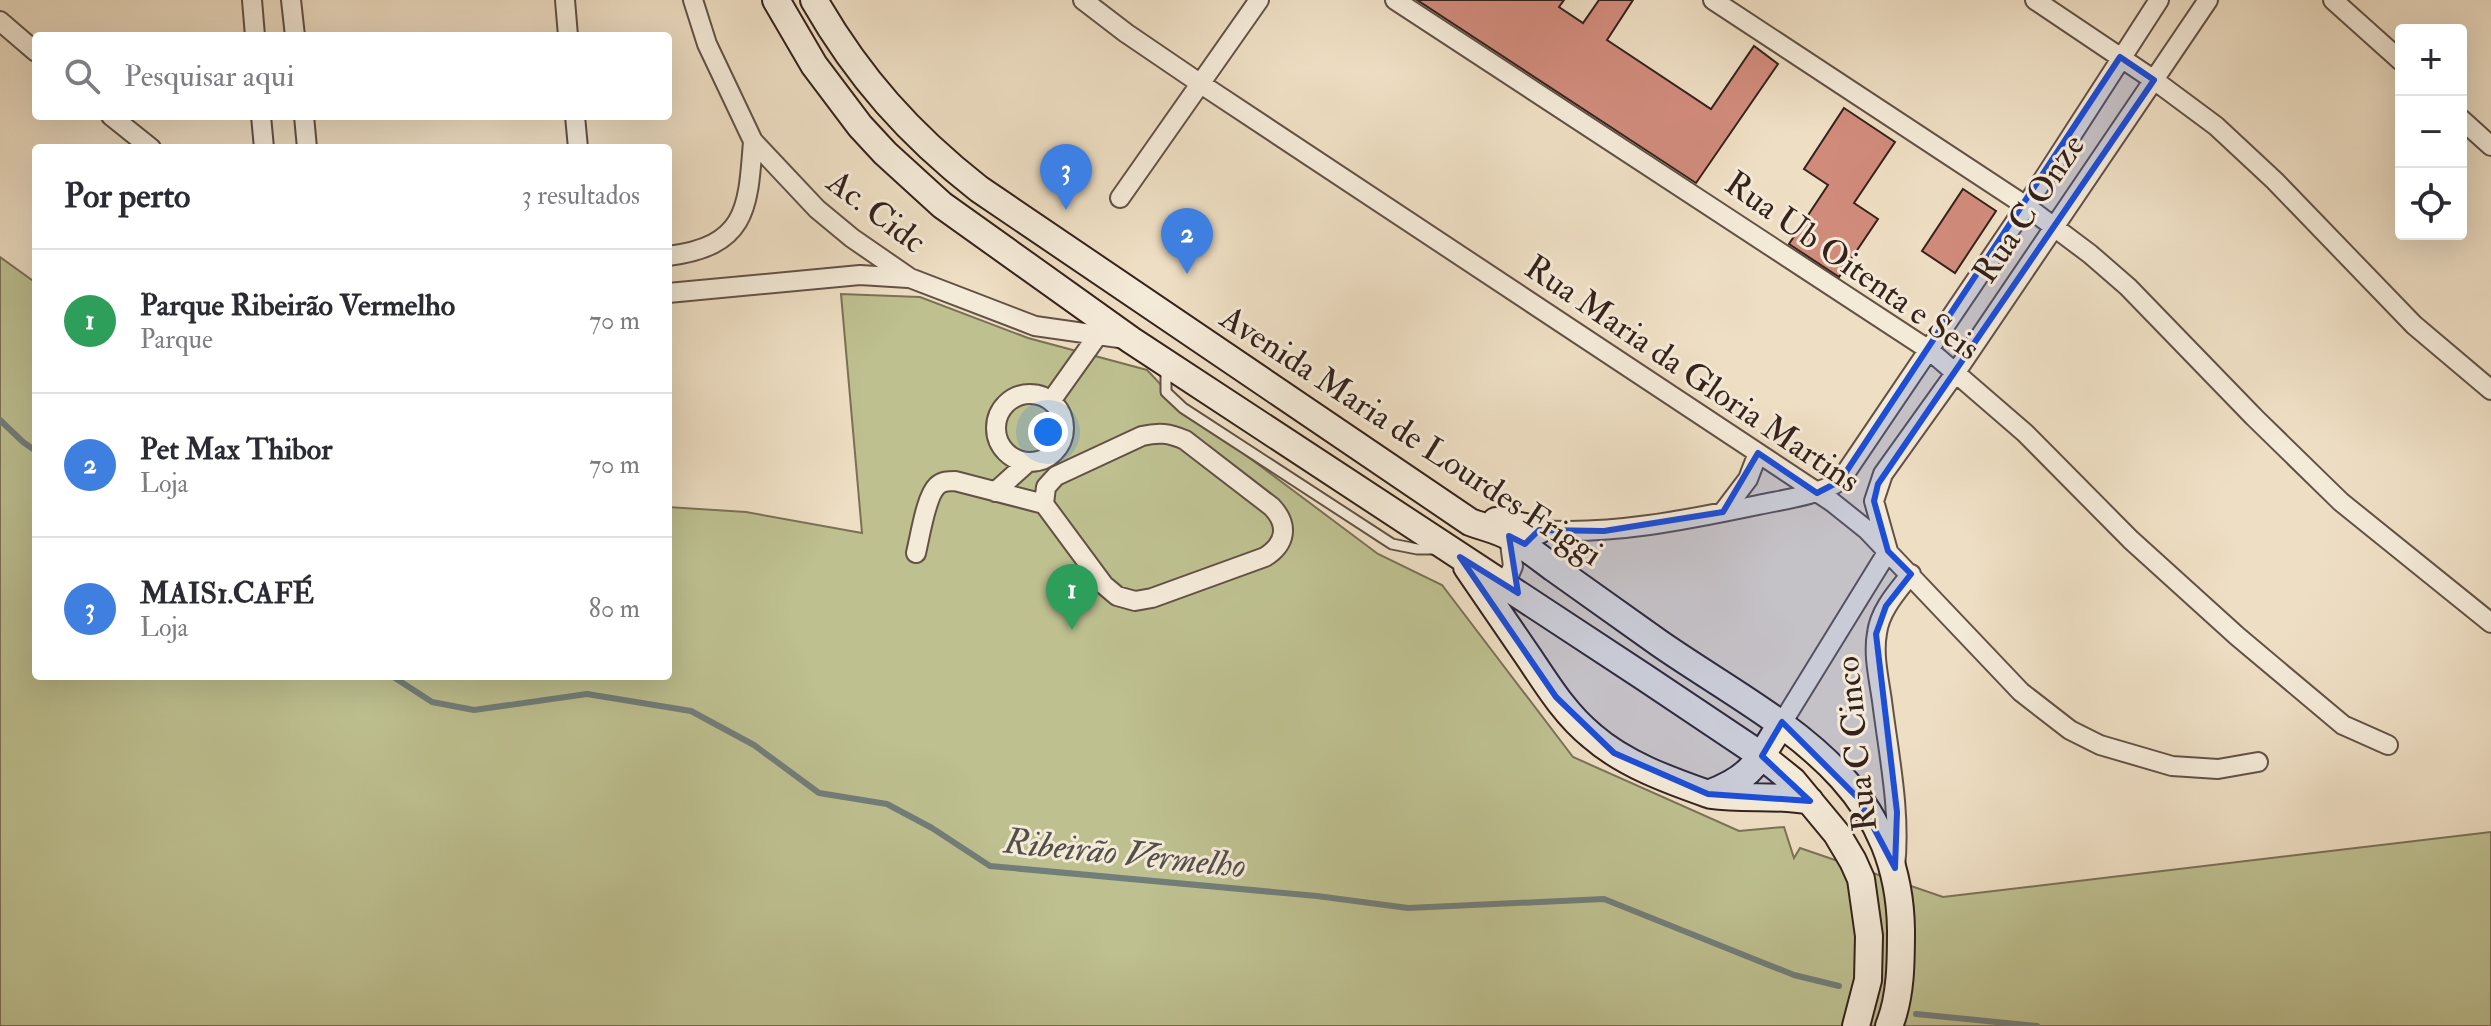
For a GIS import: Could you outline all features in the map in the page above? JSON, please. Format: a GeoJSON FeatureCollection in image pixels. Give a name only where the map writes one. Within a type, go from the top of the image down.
{"type":"FeatureCollection","features":[{"type":"Feature","properties":{"kind":"street"},"geometry":{"type":"LineString","coordinates":[[252,0],[255,32]]}},
{"type":"Feature","properties":{"kind":"street"},"geometry":{"type":"LineString","coordinates":[[291,0],[295,32]]}},
{"type":"Feature","properties":{"kind":"street"},"geometry":{"type":"LineString","coordinates":[[565,0],[568,32]]}},
{"type":"Feature","properties":{"kind":"street","name":"Ac. Cidc"},"geometry":{"type":"LineString","coordinates":[[693,0],[727,92],[753,141],[788,181],[852,238],[910,278],[1035,326],[1131,340]]}},
{"type":"Feature","properties":{"kind":"street"},"geometry":{"type":"LineString","coordinates":[[776,0],[814,65],[852,116],[885,153],[942,205],[1131,340],[1762,756],[1793,781],[1837,834],[1861,879],[1869,936],[1868,980],[1856,1026]]}},
{"type":"Feature","properties":{"kind":"street","name":"Avenida Maria de Lourdes Friggi"},"geometry":{"type":"LineString","coordinates":[[814,0],[839,42],[881,98],[922,142],[959,173],[1470,522],[1509,536],[1674,653],[1782,723],[1814,751],[1858,798],[1881,833],[1895,868],[1901,962],[1894,1013],[1889,1026]]}},
{"type":"Feature","properties":{"kind":"street","name":"Rua Maria da Gloria Martins"},"geometry":{"type":"LineString","coordinates":[[1083,0],[1201,84],[1817,493],[1867,530],[2021,692],[2070,730],[2100,745],[2172,766],[2218,769],[2258,762]]}},
{"type":"Feature","properties":{"kind":"street"},"geometry":{"type":"LineString","coordinates":[[1120,198],[1259,0]]}},
{"type":"Feature","properties":{"kind":"street","name":"Rua Ub Oitenta e Seis"},"geometry":{"type":"LineString","coordinates":[[1395,0],[1929,350],[2025,433],[2131,540],[2237,636],[2343,725],[2388,745]]}},
{"type":"Feature","properties":{"kind":"street"},"geometry":{"type":"LineString","coordinates":[[1713,0],[2055,227],[2128,287],[2341,502],[2491,623]]}},
{"type":"Feature","properties":{"kind":"street"},"geometry":{"type":"LineString","coordinates":[[2035,0],[2154,80],[2251,157],[2414,325],[2491,390]]}},
{"type":"Feature","properties":{"kind":"street","name":"Rua C Onze"},"geometry":{"type":"LineString","coordinates":[[1817,493],[1840,481],[1849,471],[2159,0]]}},
{"type":"Feature","properties":{"kind":"street","name":"Rua C Onze"},"geometry":{"type":"LineString","coordinates":[[1888,551],[1876,509],[1876,492],[1896,453],[1956,372],[2208,0]]}},
{"type":"Feature","properties":{"kind":"street"},"geometry":{"type":"LineString","coordinates":[[2333,0],[2395,56]]}},
{"type":"Feature","properties":{"kind":"street"},"geometry":{"type":"LineString","coordinates":[[0,21],[32,49]]}},
{"type":"Feature","properties":{"kind":"street"},"geometry":{"type":"LineString","coordinates":[[116,120],[146,144]]}},
{"type":"Feature","properties":{"kind":"street"},"geometry":{"type":"LineString","coordinates":[[261,120],[264,144]]}},
{"type":"Feature","properties":{"kind":"street"},"geometry":{"type":"LineString","coordinates":[[304,120],[307,144]]}},
{"type":"Feature","properties":{"kind":"street"},"geometry":{"type":"LineString","coordinates":[[575,120],[578,144]]}},
{"type":"Feature","properties":{"kind":"street"},"geometry":{"type":"LineString","coordinates":[[2467,124],[2491,146]]}},
{"type":"Feature","properties":{"kind":"street"},"geometry":{"type":"LineString","coordinates":[[672,255],[706,248],[723,237],[736,223],[749,197],[753,141]]}},
{"type":"Feature","properties":{"kind":"street"},"geometry":{"type":"LineString","coordinates":[[672,293],[860,275],[910,278]]}},
{"type":"Feature","properties":{"kind":"street"},"geometry":{"type":"LineString","coordinates":[[1051,401],[1098,335]]}},
{"type":"Feature","properties":{"kind":"street"},"geometry":{"type":"LineString","coordinates":[[995,492],[1027,463],[1046,459],[1060,446],[1065,427],[1063,417],[1043,396],[1024,394],[1006,403],[1000,411],[996,430],[997,440],[1009,455],[1027,463]]}},
{"type":"Feature","properties":{"kind":"street"},"geometry":{"type":"LineString","coordinates":[[916,553],[931,495],[945,481],[1044,504],[1104,585],[1117,596],[1135,601],[1152,598],[1265,557],[1276,550],[1284,528],[1281,516],[1272,507],[1185,440],[1171,434],[1142,436],[1056,476],[1046,487],[1044,504]]}},
{"type":"Feature","properties":{"kind":"street"},"geometry":{"type":"LineString","coordinates":[[1723,512],[1748,479],[1758,453]]}},
{"type":"Feature","properties":{"kind":"street"},"geometry":{"type":"LineString","coordinates":[[1046,459],[1056,476]]}},
{"type":"Feature","properties":{"kind":"street"},"geometry":{"type":"LineString","coordinates":[[1470,522],[1494,520],[1539,530],[1604,531],[1817,493]]}},
{"type":"Feature","properties":{"kind":"street"},"geometry":{"type":"LineString","coordinates":[[1509,536],[1526,544],[1539,530]]}},
{"type":"Feature","properties":{"kind":"street"},"geometry":{"type":"LineString","coordinates":[[1505,585],[1513,566],[1509,536]]}},
{"type":"Feature","properties":{"kind":"street"},"geometry":{"type":"LineString","coordinates":[[1708,794],[1740,781],[1762,756],[1888,551]]}},
{"type":"Feature","properties":{"kind":"street"},"geometry":{"type":"LineString","coordinates":[[1453,553],[1556,697],[1591,736],[1614,753],[1708,794],[1736,799],[1792,797],[1810,801]]}},
{"type":"Feature","properties":{"kind":"street","name":"Rua C Cinco"},"geometry":{"type":"LineString","coordinates":[[1895,868],[1897,812],[1880,690],[1876,634],[1886,606],[1911,574]]}},
{"type":"Feature","properties":{"kind":"highlighted area"},"geometry":{"type":"Polygon","coordinates":[[[2120,57],[2154,80],[1878,484],[1874,501],[1888,551],[1911,574],[1886,606],[1876,634],[1897,812],[1895,868],[1858,798],[1782,722],[1762,756],[1810,801],[1708,794],[1614,753],[1556,697],[1460,557],[1518,593],[1509,536],[1525,544],[1539,530],[1604,531],[1723,512],[1758,453],[1817,493],[1840,481],[2120,57]]]}},
{"type":"Feature","properties":{"kind":"green space"},"geometry":{"type":"Polygon","coordinates":[[[0,257],[32,280],[32,680],[672,680],[672,507],[746,512],[862,533],[841,294],[920,297],[1028,338],[1147,370],[1183,408],[1378,554],[1442,585],[1573,757],[1739,831],[1784,827],[1794,858],[1800,848],[1943,897],[2491,832],[2491,1026],[0,1026],[0,257]]]}},
{"type":"Feature","properties":{"kind":"building"},"geometry":{"type":"Polygon","coordinates":[[[1417,0],[1564,0],[1559,7],[1583,23],[1599,0],[1633,0],[1607,40],[1711,109],[1754,46],[1778,64],[1696,183],[1417,0]]]}},
{"type":"Feature","properties":{"kind":"building"},"geometry":{"type":"Polygon","coordinates":[[[1844,108],[1895,142],[1854,203],[1878,219],[1839,277],[1789,244],[1828,185],[1804,169],[1844,108]]]}},
{"type":"Feature","properties":{"kind":"building"},"geometry":{"type":"Polygon","coordinates":[[[1963,189],[1996,211],[1955,273],[1922,251],[1963,189]]]}},
{"type":"Feature","properties":{"kind":"waterway","name":"Ribeirão Vermelho"},"geometry":{"type":"LineString","coordinates":[[0,420],[32,448]]}},
{"type":"Feature","properties":{"kind":"waterway","name":"Ribeirão Vermelho"},"geometry":{"type":"LineString","coordinates":[[398,680],[432,702],[474,710],[587,694],[691,711],[754,745],[819,793],[887,804],[932,828],[990,866],[1317,896],[1408,908],[1604,899],[1794,975],[1839,986]]}},
{"type":"Feature","properties":{"kind":"waterway","name":"Ribeirão Vermelho"},"geometry":{"type":"LineString","coordinates":[[1916,1014],[2037,1026]]}},
{"type":"Feature","properties":{"kind":"place","name":"MAIS1.CAFÉ"},"geometry":{"type":"Point","coordinates":[1066,210]}},
{"type":"Feature","properties":{"kind":"place","name":"Pet Max Thibor"},"geometry":{"type":"Point","coordinates":[1187,274]}},
{"type":"Feature","properties":{"kind":"place","name":"Parque Ribeirão Vermelho"},"geometry":{"type":"Point","coordinates":[1072,630]}}]}
